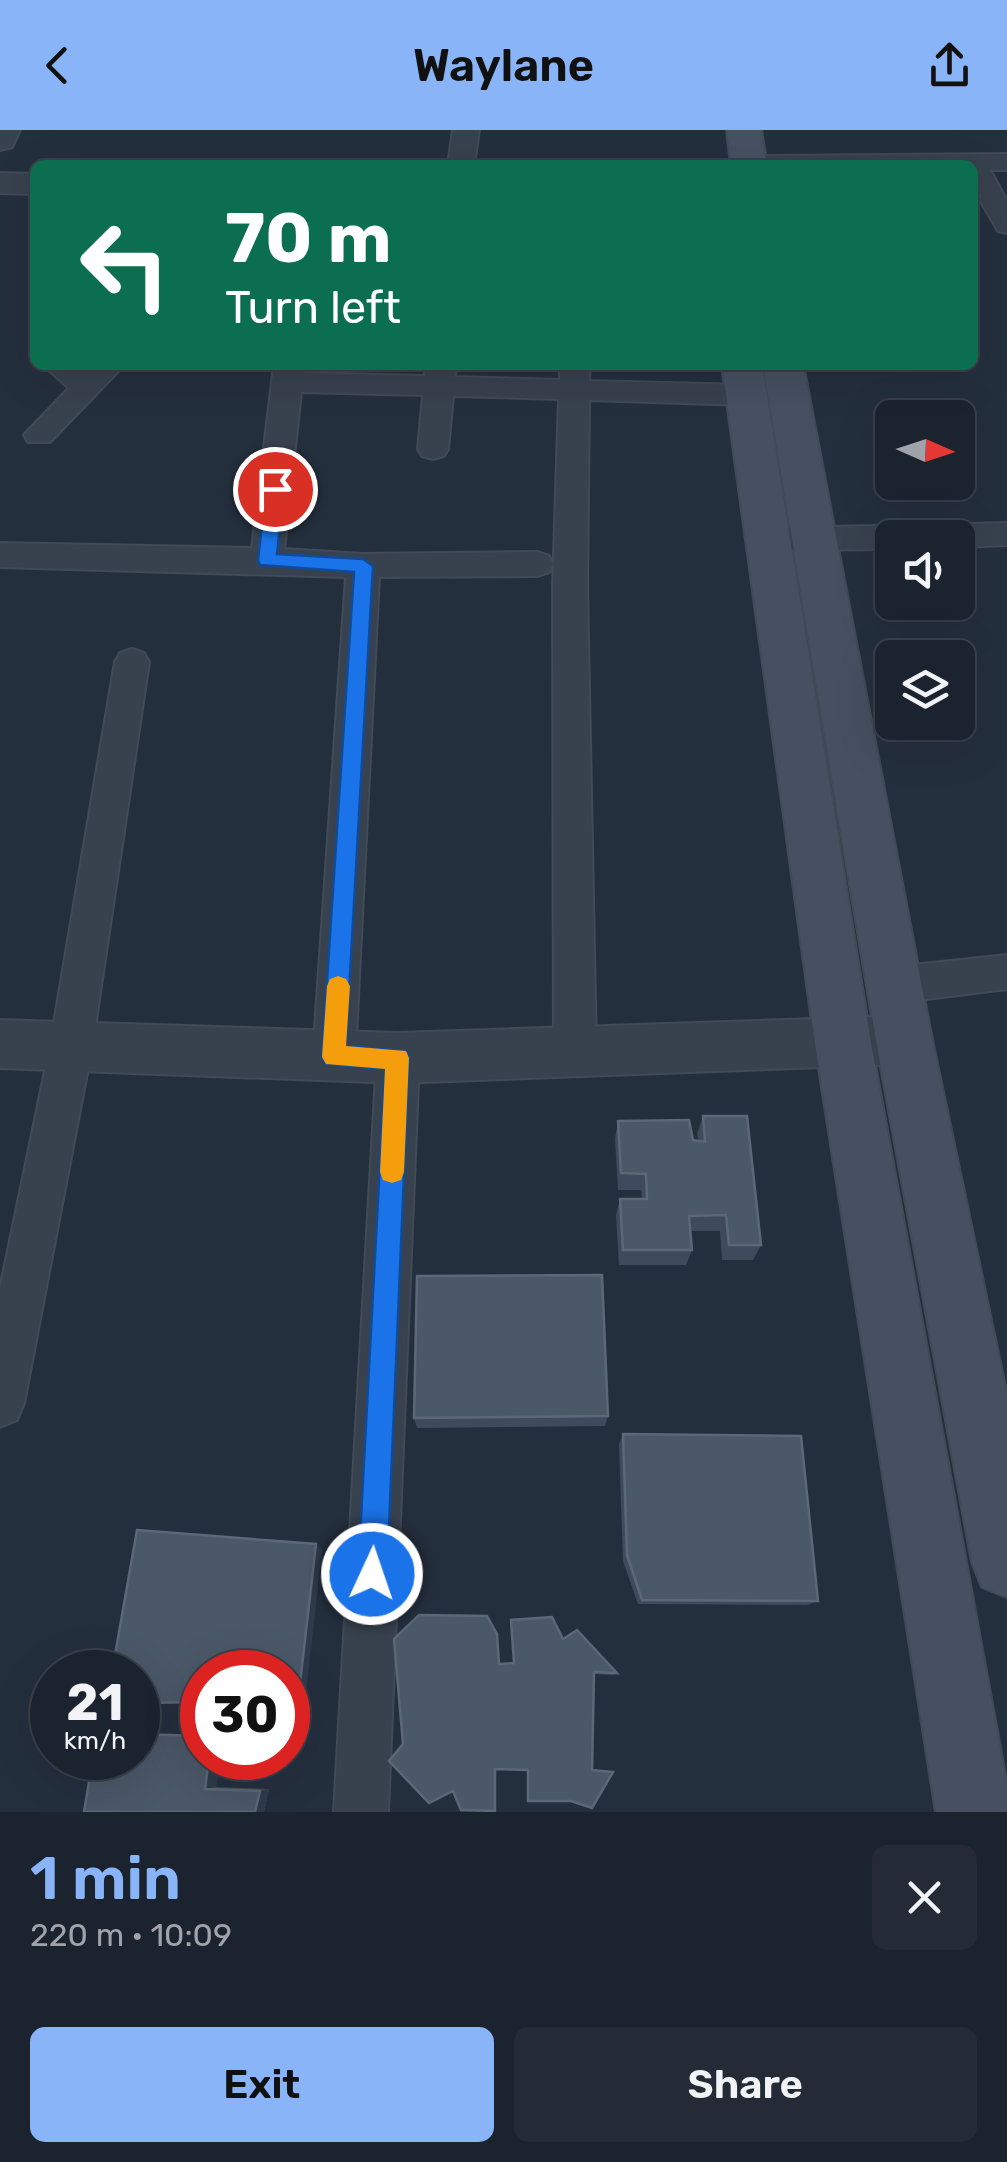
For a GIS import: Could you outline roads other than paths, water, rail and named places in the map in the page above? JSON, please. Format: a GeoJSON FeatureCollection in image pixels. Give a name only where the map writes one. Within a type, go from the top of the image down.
{"type":"FeatureCollection","features":[{"type":"Feature","properties":{"kind":"main road"},"geometry":{"type":"LineString","coordinates":[[744,130],[748,160]]}},
{"type":"Feature","properties":{"kind":"main road"},"geometry":{"type":"LineString","coordinates":[[757,375],[790,539],[894,985],[1007,1562]]}},
{"type":"Feature","properties":{"kind":"main road"},"geometry":{"type":"LineString","coordinates":[[790,539],[843,1043],[974,1812]]}},
{"type":"Feature","properties":{"kind":"street"},"geometry":{"type":"LineString","coordinates":[[0,140],[4,130]]}},
{"type":"Feature","properties":{"kind":"street"},"geometry":{"type":"LineString","coordinates":[[463,160],[466,130]]}},
{"type":"Feature","properties":{"kind":"street"},"geometry":{"type":"LineString","coordinates":[[978,162],[1007,162]]}},
{"type":"Feature","properties":{"kind":"street"},"geometry":{"type":"LineString","coordinates":[[978,171],[1007,224]]}},
{"type":"Feature","properties":{"kind":"street"},"geometry":{"type":"LineString","coordinates":[[0,183],[30,184]]}},
{"type":"Feature","properties":{"kind":"street"},"geometry":{"type":"LineString","coordinates":[[65,370],[87,387]]}},
{"type":"Feature","properties":{"kind":"street"},"geometry":{"type":"LineString","coordinates":[[39,435],[104,370]]}},
{"type":"Feature","properties":{"kind":"street"},"geometry":{"type":"LineString","coordinates":[[267,560],[288,373],[574,378],[757,375]]}},
{"type":"Feature","properties":{"kind":"street"},"geometry":{"type":"LineString","coordinates":[[433,449],[440,376]]}},
{"type":"Feature","properties":{"kind":"street"},"geometry":{"type":"LineString","coordinates":[[574,378],[570,586],[575,1052]]}},
{"type":"Feature","properties":{"kind":"street"},"geometry":{"type":"LineString","coordinates":[[975,535],[1007,534]]}},
{"type":"Feature","properties":{"kind":"street"},"geometry":{"type":"LineString","coordinates":[[790,539],[875,538]]}},
{"type":"Feature","properties":{"kind":"street"},"geometry":{"type":"LineString","coordinates":[[0,555],[267,560],[363,566],[537,564]]}},
{"type":"Feature","properties":{"kind":"street"},"geometry":{"type":"LineString","coordinates":[[334,1057],[363,566]]}},
{"type":"Feature","properties":{"kind":"street"},"geometry":{"type":"LineString","coordinates":[[0,1403],[71,1047],[132,662]]}},
{"type":"Feature","properties":{"kind":"street"},"geometry":{"type":"LineString","coordinates":[[894,985],[1007,972]]}},
{"type":"Feature","properties":{"kind":"street"},"geometry":{"type":"LineString","coordinates":[[0,1044],[398,1058],[904,1040]]}},
{"type":"Feature","properties":{"kind":"street"},"geometry":{"type":"LineString","coordinates":[[361,1812],[398,1058]]}}]}
